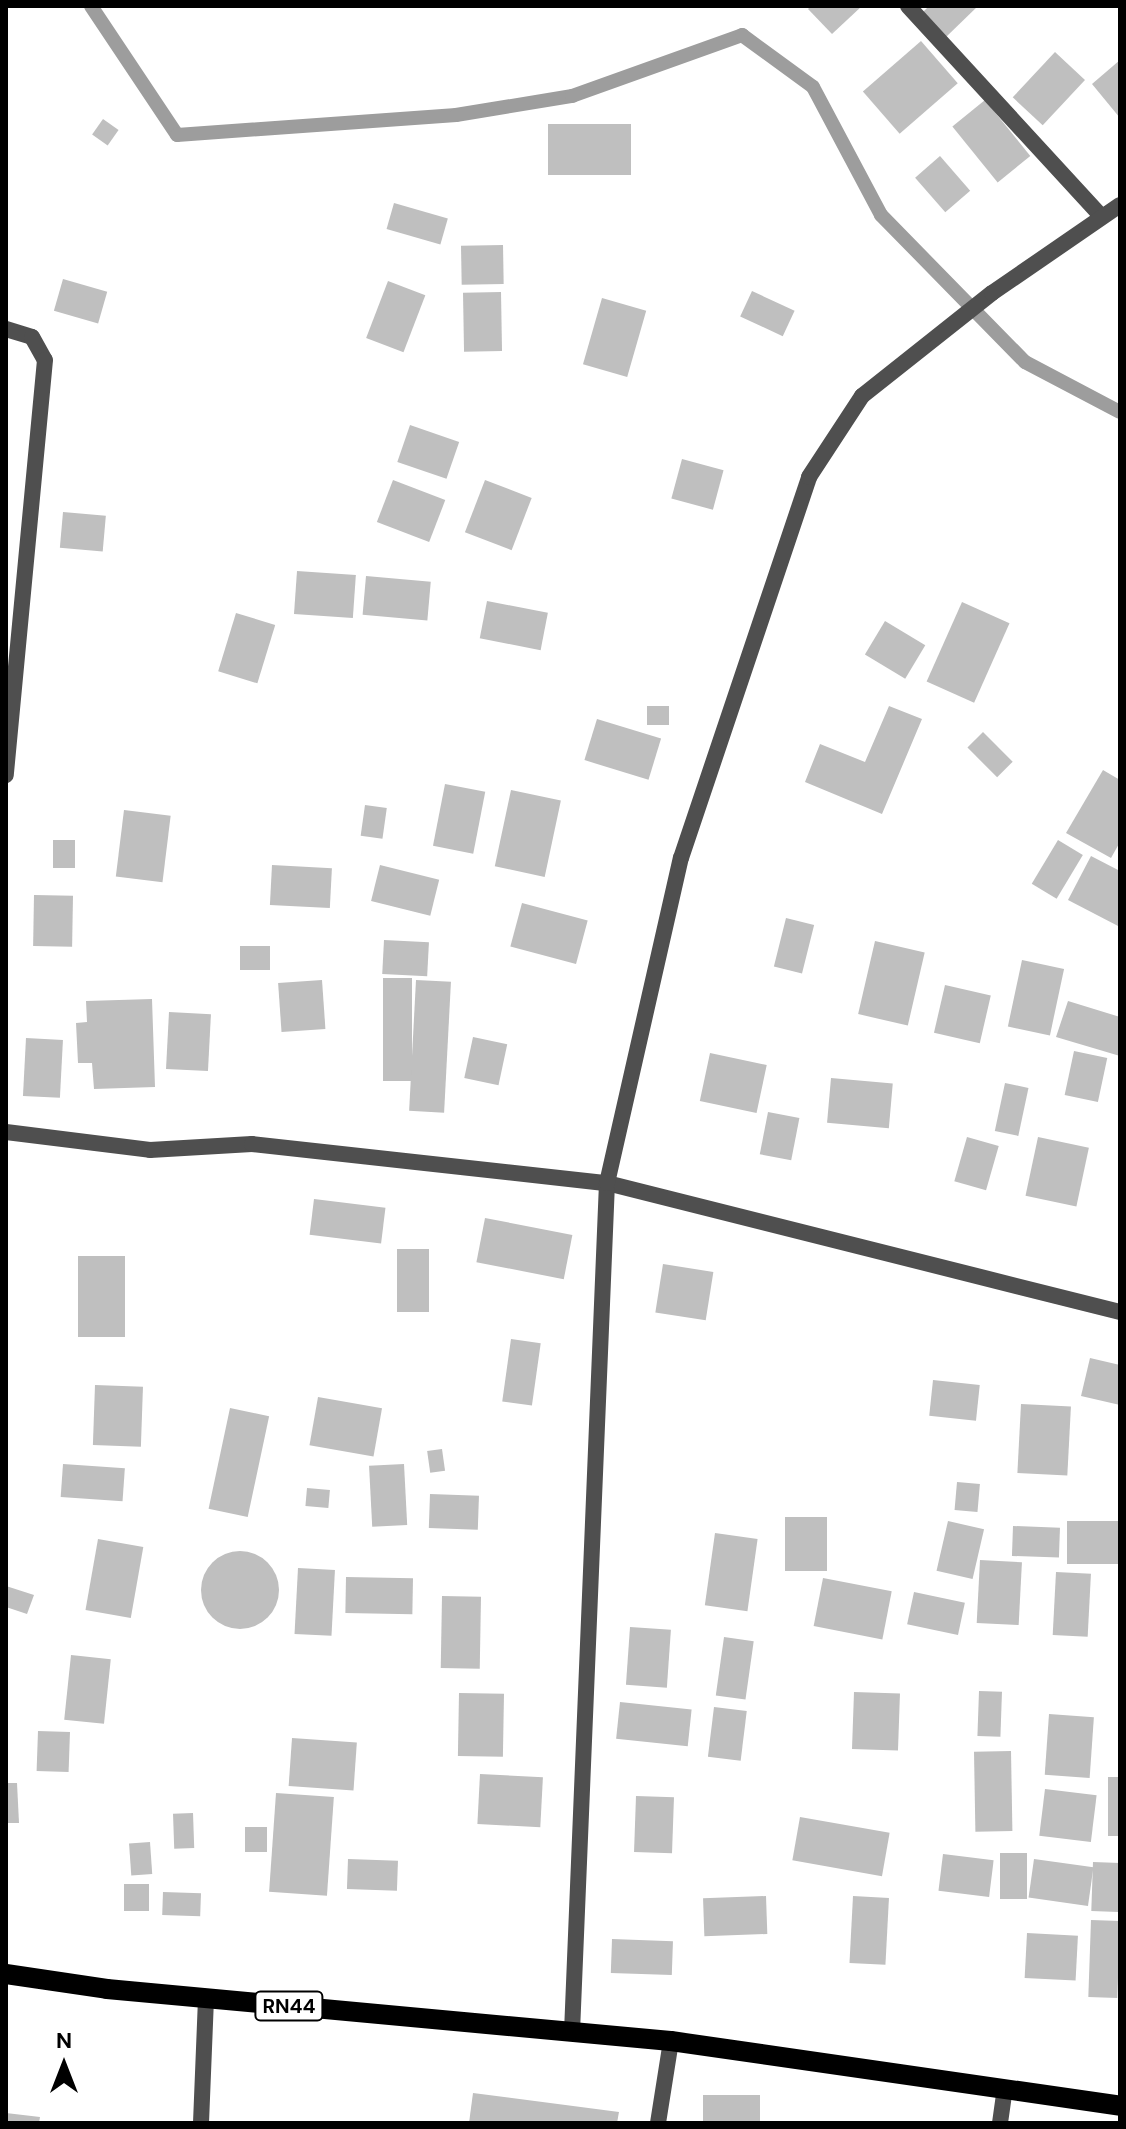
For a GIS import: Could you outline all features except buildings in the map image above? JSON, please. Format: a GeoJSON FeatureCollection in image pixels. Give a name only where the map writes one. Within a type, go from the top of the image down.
{"type":"FeatureCollection","features":[{"type":"Feature","properties":{"kind":"main road","name":"RN44"},"geometry":{"type":"LineString","coordinates":[[6,1974],[206,1998],[671,2041],[1120,2106]]}},
{"type":"Feature","properties":{"kind":"street"},"geometry":{"type":"LineString","coordinates":[[908,6],[1100,215]]}},
{"type":"Feature","properties":{"kind":"street"},"geometry":{"type":"LineString","coordinates":[[572,2032],[607,1183],[681,858],[809,477],[862,396],[1100,215],[1120,205]]}},
{"type":"Feature","properties":{"kind":"street"},"geometry":{"type":"LineString","coordinates":[[6,329],[32,337],[45,360],[6,775]]}},
{"type":"Feature","properties":{"kind":"street"},"geometry":{"type":"LineString","coordinates":[[6,1132],[150,1150],[252,1144],[607,1183],[1120,1312]]}},
{"type":"Feature","properties":{"kind":"street"},"geometry":{"type":"LineString","coordinates":[[201,2123],[206,1998]]}},
{"type":"Feature","properties":{"kind":"street"},"geometry":{"type":"LineString","coordinates":[[658,2123],[671,2041]]}},
{"type":"Feature","properties":{"kind":"street"},"geometry":{"type":"LineString","coordinates":[[1000,2123],[1005,2089]]}},
{"type":"Feature","properties":{"kind":"waterway"},"geometry":{"type":"LineString","coordinates":[[91,6],[177,135],[456,115],[572,96],[742,35],[813,87],[881,215],[1025,362],[1120,412]]}}]}
